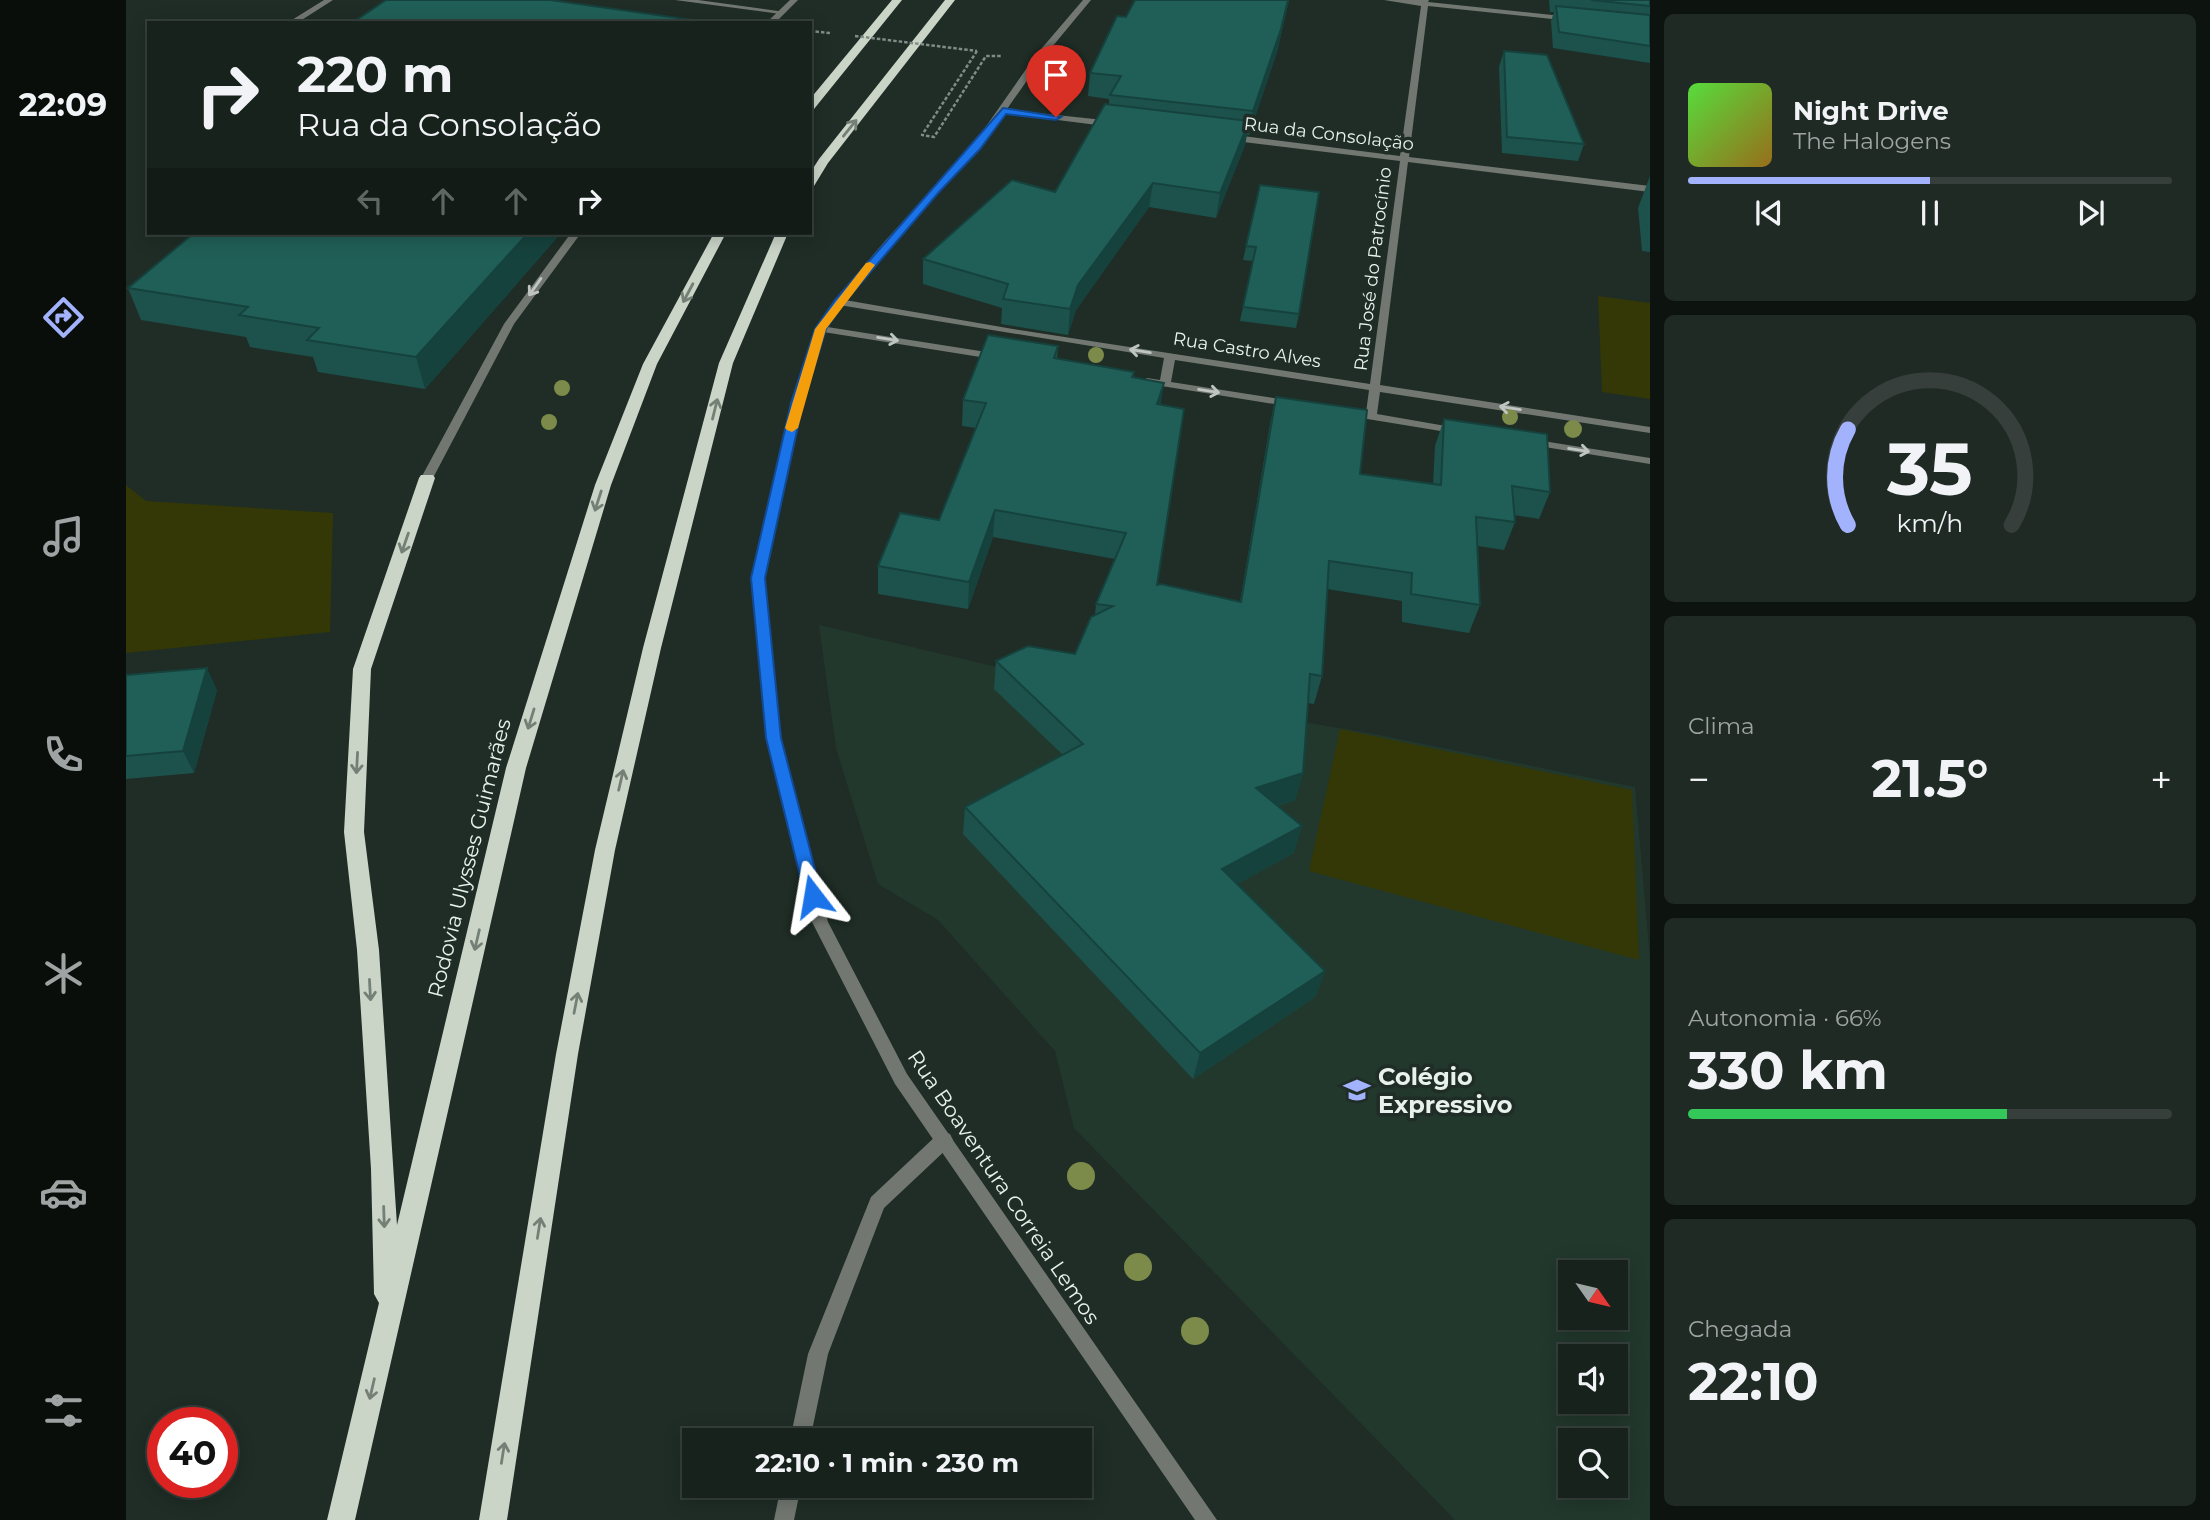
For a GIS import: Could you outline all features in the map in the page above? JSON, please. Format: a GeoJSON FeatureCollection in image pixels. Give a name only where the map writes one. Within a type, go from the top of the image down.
{"type":"FeatureCollection","features":[{"type":"Feature","properties":{"kind":"highway"},"geometry":{"type":"LineString","coordinates":[[812,105],[898,0]]}},
{"type":"Feature","properties":{"kind":"highway"},"geometry":{"type":"LineString","coordinates":[[812,180],[822,162],[950,0]]}},
{"type":"Feature","properties":{"kind":"highway","name":"Rodovia Ulysses Guimarães"},"geometry":{"type":"LineString","coordinates":[[341,1520],[516,768],[603,485],[650,364],[719,235]]}},
{"type":"Feature","properties":{"kind":"highway"},"geometry":{"type":"LineString","coordinates":[[493,1520],[567,1054],[605,850],[652,648],[726,363],[781,235]]}},
{"type":"Feature","properties":{"kind":"highway"},"geometry":{"type":"LineString","coordinates":[[387,1323],[383,1169],[368,950],[354,832],[362,669],[426,478]]}},
{"type":"Feature","properties":{"kind":"street"},"geometry":{"type":"LineString","coordinates":[[294,21],[329,0]]}},
{"type":"Feature","properties":{"kind":"street"},"geometry":{"type":"LineString","coordinates":[[679,0],[781,12]]}},
{"type":"Feature","properties":{"kind":"street"},"geometry":{"type":"LineString","coordinates":[[772,21],[794,0]]}},
{"type":"Feature","properties":{"kind":"street","name":"Rua Boaventura Correia Lemos"},"geometry":{"type":"LineString","coordinates":[[1087,0],[1039,57],[976,146],[839,302],[821,329],[797,403],[758,578],[774,738],[820,922],[901,1079],[1207,1520]]}},
{"type":"Feature","properties":{"kind":"street"},"geometry":{"type":"LineString","coordinates":[[1388,0],[1584,20]]}},
{"type":"Feature","properties":{"kind":"street","name":"Rua José do Patrocínio"},"geometry":{"type":"LineString","coordinates":[[1371,417],[1425,2]]}},
{"type":"Feature","properties":{"kind":"street"},"geometry":{"type":"LineString","coordinates":[[1003,111],[1128,125]]}},
{"type":"Feature","properties":{"kind":"street","name":"Rua da Consolação"},"geometry":{"type":"LineString","coordinates":[[1210,135],[1650,189]]}},
{"type":"Feature","properties":{"kind":"street"},"geometry":{"type":"LineString","coordinates":[[426,478],[509,324],[575,235]]}},
{"type":"Feature","properties":{"kind":"street","name":"Rua Castro Alves"},"geometry":{"type":"LineString","coordinates":[[839,302],[1013,332],[1650,430]]}},
{"type":"Feature","properties":{"kind":"street"},"geometry":{"type":"LineString","coordinates":[[821,329],[1006,358],[1013,332]]}},
{"type":"Feature","properties":{"kind":"street"},"geometry":{"type":"LineString","coordinates":[[1165,384],[1170,356]]}},
{"type":"Feature","properties":{"kind":"street"},"geometry":{"type":"LineString","coordinates":[[1138,380],[1302,406]]}},
{"type":"Feature","properties":{"kind":"street"},"geometry":{"type":"LineString","coordinates":[[1330,410],[1477,434]]}},
{"type":"Feature","properties":{"kind":"street"},"geometry":{"type":"LineString","coordinates":[[1517,440],[1650,461]]}},
{"type":"Feature","properties":{"kind":"street"},"geometry":{"type":"LineString","coordinates":[[803,1428],[818,1354],[877,1203],[944,1140]]}},
{"type":"Feature","properties":{"kind":"street"},"geometry":{"type":"LineString","coordinates":[[784,1520],[789,1498]]}},
{"type":"Feature","properties":{"kind":"path"},"geometry":{"type":"LineString","coordinates":[[855,36],[977,51],[922,135],[934,137],[986,55]]}},
{"type":"Feature","properties":{"kind":"shaded area","name":"Colégio Expressivo"},"geometry":{"type":"Polygon","coordinates":[[[819,625],[1026,674],[1379,735],[1635,787],[1650,959],[1650,1520],[1455,1520],[1074,1128],[1055,1051],[938,920],[878,884],[836,748],[819,625]]]}},
{"type":"Feature","properties":{"kind":"green space"},"geometry":{"type":"Polygon","coordinates":[[[1598,296],[1650,303],[1650,399],[1602,392],[1598,296]]]}},
{"type":"Feature","properties":{"kind":"green space"},"geometry":{"type":"Polygon","coordinates":[[[126,485],[146,501],[333,513],[330,632],[126,653],[126,485]]]}},
{"type":"Feature","properties":{"kind":"green space"},"geometry":{"type":"Polygon","coordinates":[[[1340,729],[1632,790],[1639,960],[1309,871],[1340,729]]]}},
{"type":"Feature","properties":{"kind":"building"},"geometry":{"type":"Polygon","coordinates":[[[386,0],[550,0],[700,21],[355,21],[386,0]]]}},
{"type":"Feature","properties":{"kind":"building"},"geometry":{"type":"Polygon","coordinates":[[[1135,0],[1288,0],[1253,111],[1110,95],[1121,76],[1090,73],[1117,16],[1126,17],[1135,0]]]}},
{"type":"Feature","properties":{"kind":"building"},"geometry":{"type":"Polygon","coordinates":[[[1591,0],[1650,0],[1650,6],[1591,0]]]}},
{"type":"Feature","properties":{"kind":"building"},"geometry":{"type":"Polygon","coordinates":[[[1556,6],[1650,15],[1650,46],[1559,32],[1556,6]]]}},
{"type":"Feature","properties":{"kind":"building"},"geometry":{"type":"Polygon","coordinates":[[[1504,51],[1547,55],[1584,144],[1507,137],[1504,51]]]}},
{"type":"Feature","properties":{"kind":"building"},"geometry":{"type":"Polygon","coordinates":[[[1105,104],[1249,121],[1220,193],[1153,183],[1078,285],[1070,309],[1003,299],[1008,284],[923,259],[1012,180],[1055,192],[1105,104]]]}},
{"type":"Feature","properties":{"kind":"building"},"geometry":{"type":"Polygon","coordinates":[[[1260,185],[1319,192],[1299,314],[1243,307],[1256,247],[1246,246],[1260,185]]]}},
{"type":"Feature","properties":{"kind":"building"},"geometry":{"type":"Polygon","coordinates":[[[192,235],[526,235],[416,357],[307,340],[319,328],[239,315],[248,307],[128,288],[192,235]]]}},
{"type":"Feature","properties":{"kind":"building"},"geometry":{"type":"Polygon","coordinates":[[[988,335],[1058,346],[1054,358],[1134,372],[1132,377],[1164,383],[1157,404],[1184,409],[1157,585],[1241,602],[1276,397],[1367,410],[1360,474],[1441,485],[1444,419],[1547,434],[1550,492],[1512,486],[1515,522],[1476,517],[1480,605],[1411,594],[1412,573],[1329,561],[1322,676],[1310,674],[1303,773],[1256,788],[1302,826],[1222,869],[1325,971],[1200,1053],[965,807],[1083,744],[996,661],[1028,646],[1075,654],[1091,617],[1113,606],[1096,604],[1126,533],[995,510],[969,582],[878,566],[900,513],[939,520],[986,403],[963,400],[988,335]]]}},
{"type":"Feature","properties":{"kind":"building"},"geometry":{"type":"Polygon","coordinates":[[[207,668],[183,751],[126,756],[126,675],[207,668]]]}},
{"type":"Feature","properties":{"kind":"slow traffic"},"geometry":{"type":"LineString","coordinates":[[792,428],[797,403],[821,329],[839,302],[870,265]]}},
{"type":"Feature","properties":{"kind":"place","name":"Colégio Expressivo"},"geometry":{"type":"Point","coordinates":[1357,1090]}},
{"type":"Feature","properties":{"kind":"route"},"geometry":{"type":"LineString","coordinates":[[813,896],[774,738],[758,578],[797,403],[821,329],[839,302],[888,243],[976,146],[1003,111],[1056,117]]}}]}
